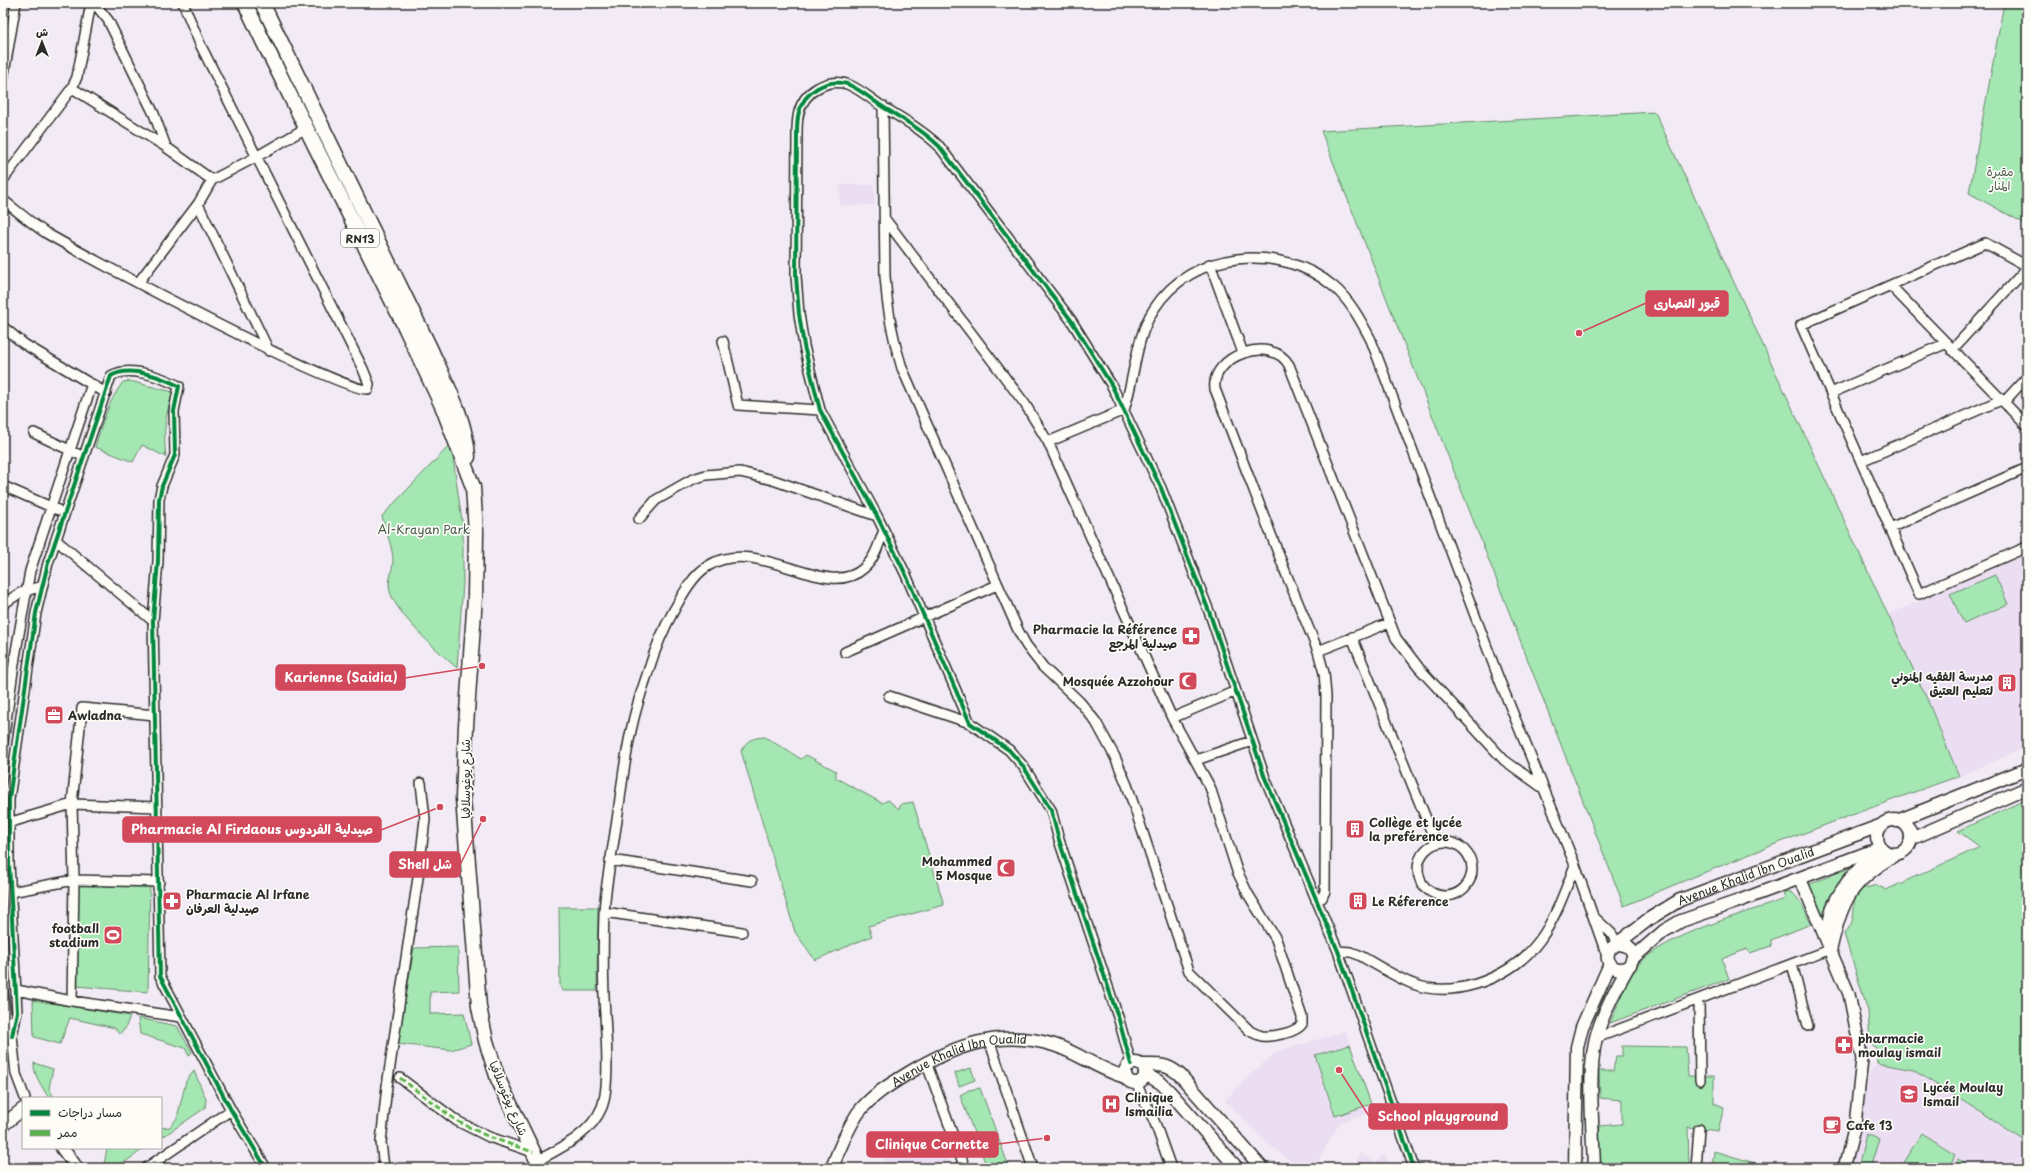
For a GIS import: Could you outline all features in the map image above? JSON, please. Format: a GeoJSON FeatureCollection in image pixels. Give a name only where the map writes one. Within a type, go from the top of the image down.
{"type":"FeatureCollection","features":[{"type":"Feature","properties":{"kind":"main road","name":"RN13"},"geometry":{"type":"LineString","coordinates":[[246,3],[262,41],[430,379],[470,475]]}},
{"type":"Feature","properties":{"kind":"main road","name":"RN13"},"geometry":{"type":"LineString","coordinates":[[262,3],[430,348],[455,404],[468,447],[470,475]]}},
{"type":"Feature","properties":{"kind":"main road","name":"شارع يوغوسلافيا"},"geometry":{"type":"LineString","coordinates":[[470,475],[475,508],[476,554],[463,798],[479,1007],[486,1041],[498,1079],[537,1160]]}},
{"type":"Feature","properties":{"kind":"main road"},"geometry":{"type":"LineString","coordinates":[[1897,821],[1909,829],[1911,839],[1906,849],[1897,854],[1882,849],[1877,838],[1877,833],[1882,825],[1887,822],[1897,821],[2027,768]]}},
{"type":"Feature","properties":{"kind":"main road"},"geometry":{"type":"LineString","coordinates":[[1911,839],[2027,788]]}},
{"type":"Feature","properties":{"kind":"main road","name":"Avenue Khalid Ibn Oualid"},"geometry":{"type":"LineString","coordinates":[[1619,944],[1649,919],[1680,900],[1882,825]]}},
{"type":"Feature","properties":{"kind":"main road","name":"Avenue Khalid Ibn Oualid"},"geometry":{"type":"LineString","coordinates":[[1594,1168],[1593,1062],[1596,1038],[1610,1004],[1631,962],[1664,931],[1681,921],[1882,849]]}},
{"type":"Feature","properties":{"kind":"main road"},"geometry":{"type":"LineString","coordinates":[[1575,1168],[1578,1042],[1611,948],[1619,944],[1628,946],[1632,951],[1631,962],[1618,970],[1608,960]]}},
{"type":"Feature","properties":{"kind":"main road","name":"Avenue Khalid Ibn Oualid"},"geometry":{"type":"LineString","coordinates":[[832,1168],[842,1142],[859,1113],[882,1089],[926,1062],[958,1047],[989,1040],[1028,1039],[1054,1045],[1131,1080]]}},
{"type":"Feature","properties":{"kind":"main road"},"geometry":{"type":"LineString","coordinates":[[1139,1068],[1143,1079],[1131,1080],[1126,1072],[1139,1068],[1163,1065],[1170,1067],[1180,1075],[1262,1168]]}},
{"type":"Feature","properties":{"kind":"main road"},"geometry":{"type":"LineString","coordinates":[[1139,1068],[1161,1083],[1169,1091],[1237,1168]]}},
{"type":"Feature","properties":{"kind":"main road"},"geometry":{"type":"LineString","coordinates":[[3,1125],[22,1110]]}},
{"type":"Feature","properties":{"kind":"main road"},"geometry":{"type":"LineString","coordinates":[[63,1149],[77,1168]]}},
{"type":"Feature","properties":{"kind":"street"},"geometry":{"type":"LineString","coordinates":[[3,79],[16,3]]}},
{"type":"Feature","properties":{"kind":"street"},"geometry":{"type":"LineString","coordinates":[[3,180],[72,88],[77,77],[93,3]]}},
{"type":"Feature","properties":{"kind":"street"},"geometry":{"type":"LineString","coordinates":[[93,3],[108,20],[154,114],[166,148]]}},
{"type":"Feature","properties":{"kind":"street"},"geometry":{"type":"LineString","coordinates":[[3,200],[47,233],[138,284],[269,351],[363,390],[366,390],[369,387],[363,369],[200,44],[184,3]]}},
{"type":"Feature","properties":{"kind":"street"},"geometry":{"type":"LineString","coordinates":[[970,722],[925,617],[884,530],[820,410],[804,346],[796,276],[797,134],[799,112],[808,95],[826,84],[834,82],[856,88],[931,138],[948,157],[1071,320],[1112,386],[1161,488],[1185,546],[1210,614],[1265,778],[1338,951],[1414,1168]]}},
{"type":"Feature","properties":{"kind":"street"},"geometry":{"type":"LineString","coordinates":[[72,88],[166,148],[212,180]]}},
{"type":"Feature","properties":{"kind":"street"},"geometry":{"type":"LineString","coordinates":[[883,106],[882,129],[887,303],[892,335],[900,361],[997,585],[1018,630],[1030,651],[1043,667],[1084,707],[1105,736],[1127,785],[1189,971],[1250,1031],[1256,1034],[1269,1036],[1299,1028],[1302,1024],[1302,1017],[1280,948],[1243,884],[1210,787],[1172,718],[1048,442],[1025,404],[885,219]]}},
{"type":"Feature","properties":{"kind":"street"},"geometry":{"type":"LineString","coordinates":[[138,284],[198,204],[212,180],[306,128]]}},
{"type":"Feature","properties":{"kind":"street"},"geometry":{"type":"LineString","coordinates":[[198,204],[269,351]]}},
{"type":"Feature","properties":{"kind":"street"},"geometry":{"type":"LineString","coordinates":[[1831,393],[1949,347],[2027,267],[1985,243],[1801,325],[1919,594],[2027,547]]}},
{"type":"Feature","properties":{"kind":"street"},"geometry":{"type":"LineString","coordinates":[[1048,442],[1124,410],[1131,389],[1141,338],[1153,310],[1175,285],[1190,274],[1210,264],[1244,258],[1262,258],[1301,267],[1334,286],[1347,301],[1371,340],[1499,679],[1575,865],[1608,960]]}},
{"type":"Feature","properties":{"kind":"street"},"geometry":{"type":"LineString","coordinates":[[1210,264],[1243,353]]}},
{"type":"Feature","properties":{"kind":"street"},"geometry":{"type":"LineString","coordinates":[[1891,286],[2027,426]]}},
{"type":"Feature","properties":{"kind":"street"},"geometry":{"type":"LineString","coordinates":[[4,330],[24,344],[106,393]]}},
{"type":"Feature","properties":{"kind":"street"},"geometry":{"type":"LineString","coordinates":[[723,341],[738,405],[820,410]]}},
{"type":"Feature","properties":{"kind":"street"},"geometry":{"type":"LineString","coordinates":[[1316,900],[1322,898],[1324,895],[1325,883],[1326,696],[1324,673],[1318,651],[1214,389],[1215,377],[1222,366],[1243,353],[1270,350],[1278,352],[1290,365],[1388,623],[1404,650],[1476,731],[1514,769],[1543,788]]}},
{"type":"Feature","properties":{"kind":"street"},"geometry":{"type":"LineString","coordinates":[[12,1036],[17,1012],[11,892],[6,863],[9,799],[36,613],[42,586],[56,540],[111,376],[119,372],[133,372],[164,379],[179,386],[174,410],[175,455],[162,486],[159,499],[158,561],[153,621],[160,976],[231,1110],[266,1168]]}},
{"type":"Feature","properties":{"kind":"street"},"geometry":{"type":"LineString","coordinates":[[1861,461],[2003,401],[2027,377]]}},
{"type":"Feature","properties":{"kind":"street"},"geometry":{"type":"LineString","coordinates":[[3,742],[27,590],[35,554],[52,508],[92,384]]}},
{"type":"Feature","properties":{"kind":"street"},"geometry":{"type":"LineString","coordinates":[[34,433],[84,457]]}},
{"type":"Feature","properties":{"kind":"street"},"geometry":{"type":"LineString","coordinates":[[1890,528],[2027,468]]}},
{"type":"Feature","properties":{"kind":"street"},"geometry":{"type":"LineString","coordinates":[[639,519],[656,500],[693,479],[712,474],[740,472],[774,480],[877,516]]}},
{"type":"Feature","properties":{"kind":"street"},"geometry":{"type":"LineString","coordinates":[[3,486],[65,513]]}},
{"type":"Feature","properties":{"kind":"street"},"geometry":{"type":"LineString","coordinates":[[400,1078],[457,1121],[489,1138],[537,1160],[576,1139],[584,1131],[602,1107],[606,1089],[603,993],[604,912],[610,860],[632,723],[647,672],[667,623],[680,598],[695,577],[709,565],[735,558],[751,557],[818,576],[839,579],[850,577],[866,567],[874,554],[884,530]]}},
{"type":"Feature","properties":{"kind":"street"},"geometry":{"type":"LineString","coordinates":[[56,540],[153,621]]}},
{"type":"Feature","properties":{"kind":"street"},"geometry":{"type":"LineString","coordinates":[[845,652],[997,585]]}},
{"type":"Feature","properties":{"kind":"street"},"geometry":{"type":"LineString","coordinates":[[3,604],[27,590],[42,586]]}},
{"type":"Feature","properties":{"kind":"street"},"geometry":{"type":"LineString","coordinates":[[1318,651],[1388,623]]}},
{"type":"Feature","properties":{"kind":"street"},"geometry":{"type":"LineString","coordinates":[[1352,637],[1436,843]]}},
{"type":"Feature","properties":{"kind":"street"},"geometry":{"type":"LineString","coordinates":[[1172,718],[1236,691]]}},
{"type":"Feature","properties":{"kind":"street"},"geometry":{"type":"LineString","coordinates":[[889,696],[970,722],[997,740],[1016,757],[1037,786],[1051,810],[1059,840],[1119,1020],[1139,1068]]}},
{"type":"Feature","properties":{"kind":"street"},"geometry":{"type":"LineString","coordinates":[[72,1001],[74,880],[72,804],[82,708],[155,715]]}},
{"type":"Feature","properties":{"kind":"street"},"geometry":{"type":"LineString","coordinates":[[7,711],[22,714]]}},
{"type":"Feature","properties":{"kind":"street"},"geometry":{"type":"LineString","coordinates":[[1196,760],[1252,741]]}},
{"type":"Feature","properties":{"kind":"street"},"geometry":{"type":"LineString","coordinates":[[384,1168],[381,1142],[387,1086],[419,870],[425,819],[421,783]]}},
{"type":"Feature","properties":{"kind":"street"},"geometry":{"type":"LineString","coordinates":[[8,823],[72,804],[157,807]]}},
{"type":"Feature","properties":{"kind":"street"},"geometry":{"type":"LineString","coordinates":[[1446,842],[1456,844],[1465,851],[1470,860],[1472,870],[1469,880],[1463,888],[1454,894],[1444,896],[1434,894],[1425,888],[1420,880],[1418,863],[1425,851],[1436,843],[1446,842]]}},
{"type":"Feature","properties":{"kind":"street"},"geometry":{"type":"LineString","coordinates":[[1829,945],[1832,909],[1840,893],[1864,864],[1882,849]]}},
{"type":"Feature","properties":{"kind":"street"},"geometry":{"type":"LineString","coordinates":[[1596,1038],[1792,964],[1829,945],[1842,907],[1853,890],[1879,865],[1897,854]]}},
{"type":"Feature","properties":{"kind":"street"},"geometry":{"type":"LineString","coordinates":[[610,860],[752,881]]}},
{"type":"Feature","properties":{"kind":"street"},"geometry":{"type":"LineString","coordinates":[[1338,951],[1351,952],[1359,955],[1413,984],[1430,989],[1449,990],[1489,980],[1520,962],[1536,946],[1550,927],[1575,865]]}},
{"type":"Feature","properties":{"kind":"street"},"geometry":{"type":"LineString","coordinates":[[1800,878],[1848,994],[1862,1059],[1855,1125],[1844,1168]]}},
{"type":"Feature","properties":{"kind":"street"},"geometry":{"type":"LineString","coordinates":[[11,892],[74,880],[159,882]]}},
{"type":"Feature","properties":{"kind":"street"},"geometry":{"type":"LineString","coordinates":[[604,912],[742,932]]}},
{"type":"Feature","properties":{"kind":"street"},"geometry":{"type":"LineString","coordinates":[[1594,917],[1611,933],[1619,944]]}},
{"type":"Feature","properties":{"kind":"street"},"geometry":{"type":"LineString","coordinates":[[1792,964],[1808,1026]]}},
{"type":"Feature","properties":{"kind":"street"},"geometry":{"type":"LineString","coordinates":[[16,990],[72,1001],[181,1017]]}},
{"type":"Feature","properties":{"kind":"street"},"geometry":{"type":"LineString","coordinates":[[3,992],[5,1012],[12,1036],[16,1074],[25,1097]]}},
{"type":"Feature","properties":{"kind":"street"},"geometry":{"type":"LineString","coordinates":[[1699,1000],[1700,1080]]}},
{"type":"Feature","properties":{"kind":"street"},"geometry":{"type":"LineString","coordinates":[[989,1040],[1033,1168]]}},
{"type":"Feature","properties":{"kind":"street"},"geometry":{"type":"LineString","coordinates":[[926,1062],[965,1168]]}},
{"type":"Feature","properties":{"kind":"street"},"geometry":{"type":"LineString","coordinates":[[1131,1080],[1155,1123],[1171,1168]]}},
{"type":"Feature","properties":{"kind":"street"},"geometry":{"type":"LineString","coordinates":[[146,1168],[231,1110]]}},
{"type":"Feature","properties":{"kind":"street"},"geometry":{"type":"LineString","coordinates":[[1696,1168],[1699,1128]]}},
{"type":"Feature","properties":{"kind":"shaded area"},"geometry":{"type":"Polygon","coordinates":[[[840,185],[874,185],[875,205],[840,206],[840,185]]]}},
{"type":"Feature","properties":{"kind":"shaded area"},"geometry":{"type":"Polygon","coordinates":[[[2027,553],[2027,747],[1959,776],[1888,615],[2027,553]]]}},
{"type":"Feature","properties":{"kind":"shaded area"},"geometry":{"type":"Polygon","coordinates":[[[3,577],[10,580],[6,593],[3,594],[3,577]]]}},
{"type":"Feature","properties":{"kind":"shaded area"},"geometry":{"type":"Polygon","coordinates":[[[1346,1031],[1350,1045],[1315,1055],[1335,1115],[1371,1104],[1373,1112],[1340,1122],[1314,1168],[1301,1168],[1271,1146],[1225,1101],[1237,1087],[1276,1052],[1346,1031]]]}},
{"type":"Feature","properties":{"kind":"shaded area","name":"Lycée Moulay Ismail"},"geometry":{"type":"Polygon","coordinates":[[[1877,1063],[1913,1070],[2027,1141],[2027,1168],[1852,1168],[1870,1071],[1877,1063]]]}},
{"type":"Feature","properties":{"kind":"shaded area"},"geometry":{"type":"Polygon","coordinates":[[[941,1137],[952,1168],[886,1168],[884,1158],[941,1137]]]}},
{"type":"Feature","properties":{"kind":"shaded area"},"geometry":{"type":"Polygon","coordinates":[[[1360,1152],[1375,1163],[1383,1155],[1386,1156],[1390,1168],[1332,1168],[1348,1164],[1355,1167],[1360,1152]]]}},
{"type":"Feature","properties":{"kind":"green space","name":"مقبرة المنار"},"geometry":{"type":"Polygon","coordinates":[[[2004,3],[2027,3],[2027,225],[1969,193],[2004,3]]]}},
{"type":"Feature","properties":{"kind":"green space"},"geometry":{"type":"Polygon","coordinates":[[[1655,112],[1927,699],[1959,776],[1790,838],[1624,906],[1321,131],[1655,112]]]}},
{"type":"Feature","properties":{"kind":"green space"},"geometry":{"type":"Polygon","coordinates":[[[130,381],[173,392],[165,424],[166,457],[142,445],[133,462],[95,447],[113,397],[123,382],[130,381]]]}},
{"type":"Feature","properties":{"kind":"green space","name":"Al-Krayan Park"},"geometry":{"type":"Polygon","coordinates":[[[451,444],[463,528],[463,583],[457,668],[406,618],[391,596],[389,586],[393,556],[382,516],[451,444]]]}},
{"type":"Feature","properties":{"kind":"green space"},"geometry":{"type":"Polygon","coordinates":[[[1995,575],[2008,604],[1964,624],[1950,594],[1995,575]]]}},
{"type":"Feature","properties":{"kind":"green space"},"geometry":{"type":"Polygon","coordinates":[[[765,737],[801,759],[806,755],[836,771],[836,778],[882,803],[888,800],[899,809],[901,804],[913,802],[944,905],[868,926],[872,936],[815,960],[795,932],[741,751],[751,740],[765,737]]]}},
{"type":"Feature","properties":{"kind":"green space"},"geometry":{"type":"Polygon","coordinates":[[[2027,799],[2027,1141],[1913,1070],[1877,1063],[1876,1048],[1870,1042],[1868,1011],[1844,934],[1851,925],[1854,909],[1854,891],[1877,885],[1886,890],[1980,847],[1958,831],[2027,799]]]}},
{"type":"Feature","properties":{"kind":"green space"},"geometry":{"type":"Polygon","coordinates":[[[1857,865],[1824,921],[1808,885],[1857,865]]]}},
{"type":"Feature","properties":{"kind":"green space","name":"football stadium"},"geometry":{"type":"Polygon","coordinates":[[[77,880],[150,884],[148,992],[76,986],[77,880]]]}},
{"type":"Feature","properties":{"kind":"green space"},"geometry":{"type":"Polygon","coordinates":[[[1789,891],[1793,893],[1805,910],[1811,924],[1771,940],[1771,946],[1750,953],[1747,949],[1722,959],[1729,979],[1610,1023],[1633,971],[1650,954],[1666,944],[1707,926],[1785,899],[1783,894],[1789,891]]]}},
{"type":"Feature","properties":{"kind":"green space"},"geometry":{"type":"Polygon","coordinates":[[[559,907],[598,907],[597,991],[562,991],[560,986],[559,907]]]}},
{"type":"Feature","properties":{"kind":"green space"},"geometry":{"type":"Polygon","coordinates":[[[458,947],[459,991],[430,992],[430,1014],[464,1013],[471,1044],[451,1050],[398,1044],[414,948],[458,947]]]}},
{"type":"Feature","properties":{"kind":"green space"},"geometry":{"type":"Polygon","coordinates":[[[33,1000],[130,1016],[125,1029],[119,1034],[115,1028],[70,1018],[60,1044],[34,1037],[33,1000]]]}},
{"type":"Feature","properties":{"kind":"green space"},"geometry":{"type":"Polygon","coordinates":[[[138,1018],[177,1026],[192,1052],[189,1056],[185,1048],[140,1034],[138,1018]]]}},
{"type":"Feature","properties":{"kind":"green space"},"geometry":{"type":"Polygon","coordinates":[[[1350,1045],[1371,1104],[1335,1116],[1315,1055],[1350,1045]]]}},
{"type":"Feature","properties":{"kind":"green space"},"geometry":{"type":"Polygon","coordinates":[[[1622,1046],[1686,1047],[1688,1076],[1714,1076],[1714,1103],[1724,1107],[1718,1131],[1688,1127],[1689,1168],[1597,1168],[1600,1126],[1622,1124],[1622,1100],[1600,1098],[1599,1071],[1613,1071],[1616,1056],[1622,1056],[1622,1046]]]}},
{"type":"Feature","properties":{"kind":"green space"},"geometry":{"type":"Polygon","coordinates":[[[34,1063],[53,1069],[49,1088],[54,1097],[48,1097],[41,1086],[34,1068],[34,1063]]]}},
{"type":"Feature","properties":{"kind":"green space"},"geometry":{"type":"Polygon","coordinates":[[[971,1068],[975,1080],[959,1086],[955,1073],[971,1068]]]}},
{"type":"Feature","properties":{"kind":"green space"},"geometry":{"type":"Polygon","coordinates":[[[194,1071],[206,1099],[205,1108],[162,1137],[162,1128],[170,1127],[177,1118],[186,1081],[194,1071]]]}},
{"type":"Feature","properties":{"kind":"green space"},"geometry":{"type":"Polygon","coordinates":[[[980,1088],[1009,1167],[987,1168],[960,1095],[969,1090],[980,1088]]]}},
{"type":"Feature","properties":{"kind":"green space"},"geometry":{"type":"Polygon","coordinates":[[[1922,1133],[1955,1154],[1947,1168],[1901,1168],[1922,1133]]]}},
{"type":"Feature","properties":{"kind":"green space"},"geometry":{"type":"Polygon","coordinates":[[[1866,1134],[1879,1139],[1870,1168],[1858,1168],[1866,1134]]]}},
{"type":"Feature","properties":{"kind":"green space"},"geometry":{"type":"Polygon","coordinates":[[[107,1149],[144,1149],[121,1164],[110,1166],[104,1165],[107,1149]]]}},
{"type":"Feature","properties":{"kind":"green space"},"geometry":{"type":"Polygon","coordinates":[[[1714,1151],[1765,1166],[1765,1168],[1712,1168],[1714,1151]]]}},
{"type":"Feature","properties":{"kind":"green space"},"geometry":{"type":"Polygon","coordinates":[[[1958,1159],[1972,1168],[1952,1168],[1958,1159]]]}},
{"type":"Feature","properties":{"kind":"marked path"},"geometry":{"type":"LineString","coordinates":[[400,1078],[457,1121],[489,1137],[533,1152]]}},
{"type":"Feature","properties":{"kind":"cycle path"},"geometry":{"type":"LineString","coordinates":[[1131,1064],[1119,1020],[1059,840],[1051,810],[1023,766],[1009,750],[970,723],[906,575],[877,516],[820,410],[804,346],[799,314],[796,276],[797,120],[806,98],[817,88],[824,85],[839,83],[852,86],[912,125],[939,146],[1071,320],[1112,386],[1161,488],[1210,614],[1265,778],[1338,951],[1414,1168]]}},
{"type":"Feature","properties":{"kind":"cycle path"},"geometry":{"type":"LineString","coordinates":[[12,1036],[17,1012],[9,863],[9,799],[36,613],[48,563],[111,376],[119,373],[136,372],[155,376],[179,386],[174,411],[175,455],[162,486],[159,499],[158,561],[153,621],[160,976],[231,1110],[266,1168]]}},
{"type":"Feature","properties":{"kind":"place","name":"قبور النصارى"},"geometry":{"type":"Point","coordinates":[1579,333]}},
{"type":"Feature","properties":{"kind":"place","name":"Pharmacie la Référence صيدلية المرجع"},"geometry":{"type":"Point","coordinates":[1191,636]}},
{"type":"Feature","properties":{"kind":"place","name":"Karienne (Saidia)"},"geometry":{"type":"Point","coordinates":[482,666]}},
{"type":"Feature","properties":{"kind":"place","name":"Mosquée Azzohour"},"geometry":{"type":"Point","coordinates":[1188,681]}},
{"type":"Feature","properties":{"kind":"place","name":"مدرسة الفقيه المنوني لتعليم العتيق"},"geometry":{"type":"Point","coordinates":[2007,683]}},
{"type":"Feature","properties":{"kind":"place","name":"Awladna"},"geometry":{"type":"Point","coordinates":[54,715]}},
{"type":"Feature","properties":{"kind":"place","name":"Pharmacie Al Firdaous صيدلية الفردوس"},"geometry":{"type":"Point","coordinates":[440,807]}},
{"type":"Feature","properties":{"kind":"place","name":"Shell شل"},"geometry":{"type":"Point","coordinates":[483,819]}},
{"type":"Feature","properties":{"kind":"place","name":"Collège et lycée la preférence"},"geometry":{"type":"Point","coordinates":[1355,829]}},
{"type":"Feature","properties":{"kind":"place","name":"Mohammed 5 Mosque"},"geometry":{"type":"Point","coordinates":[1006,868]}},
{"type":"Feature","properties":{"kind":"place","name":"Pharmacie Al Irfane صيدلية العرفان"},"geometry":{"type":"Point","coordinates":[172,901]}},
{"type":"Feature","properties":{"kind":"place","name":"Le Réference"},"geometry":{"type":"Point","coordinates":[1358,901]}},
{"type":"Feature","properties":{"kind":"place","name":"football stadium"},"geometry":{"type":"Point","coordinates":[113,935]}},
{"type":"Feature","properties":{"kind":"place","name":"pharmacie moulay ismail"},"geometry":{"type":"Point","coordinates":[1844,1045]}},
{"type":"Feature","properties":{"kind":"place","name":"School playground"},"geometry":{"type":"Point","coordinates":[1339,1070]}},
{"type":"Feature","properties":{"kind":"place","name":"Lycée Moulay Ismail"},"geometry":{"type":"Point","coordinates":[1909,1094]}},
{"type":"Feature","properties":{"kind":"place","name":"Clinique Ismailia"},"geometry":{"type":"Point","coordinates":[1111,1104]}},
{"type":"Feature","properties":{"kind":"place","name":"Cafe 13"},"geometry":{"type":"Point","coordinates":[1832,1125]}},
{"type":"Feature","properties":{"kind":"place","name":"Clinique Cornette"},"geometry":{"type":"Point","coordinates":[1047,1138]}}]}
